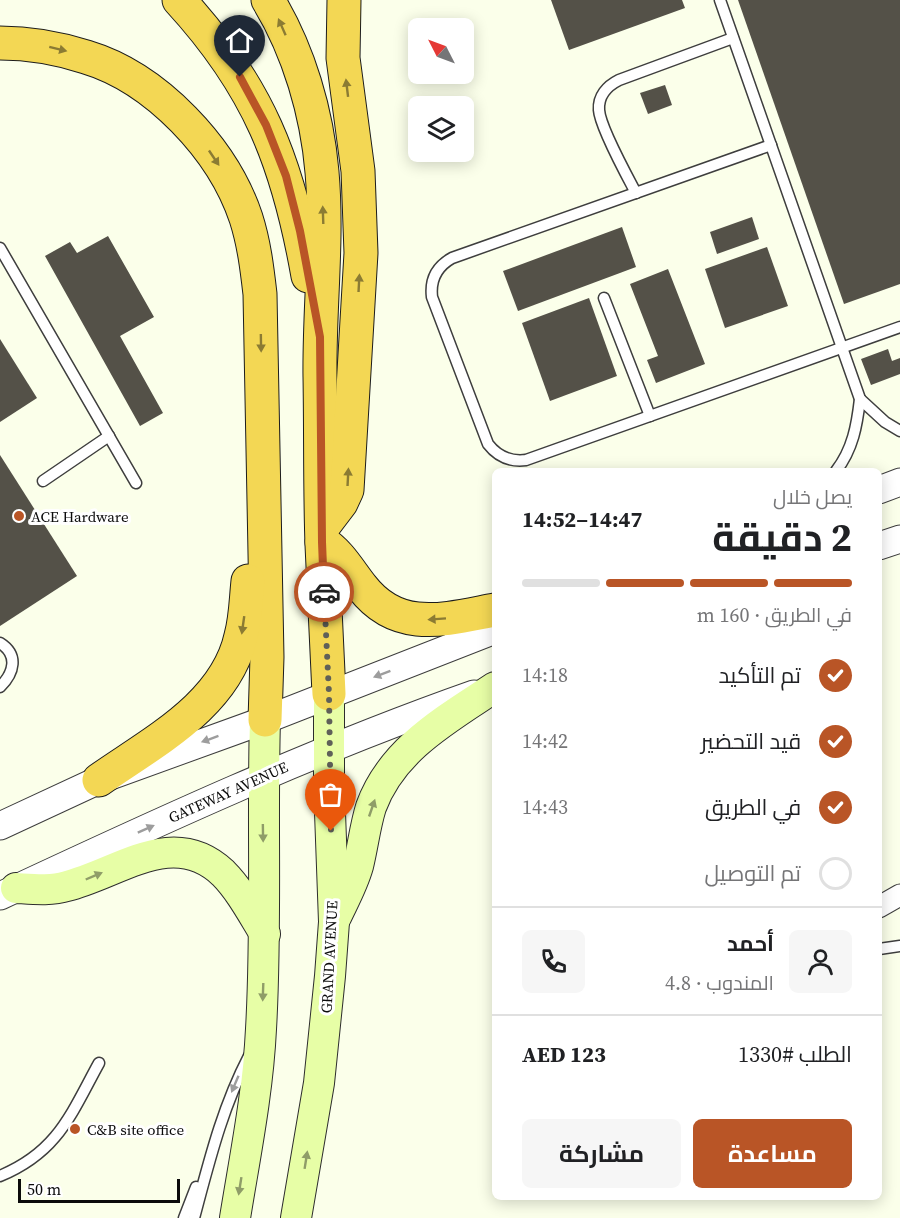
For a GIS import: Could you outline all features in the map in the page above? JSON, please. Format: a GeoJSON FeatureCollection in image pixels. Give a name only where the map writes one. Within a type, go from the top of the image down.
{"type":"FeatureCollection","features":[{"type":"Feature","properties":{"kind":"highway"},"geometry":{"type":"LineString","coordinates":[[179,0],[209,32],[240,77],[266,125],[286,176],[300,231],[320,337]]}},
{"type":"Feature","properties":{"kind":"highway"},"geometry":{"type":"LineString","coordinates":[[268,0],[298,64],[313,117],[320,160],[324,224],[320,337],[322,535],[329,694]]}},
{"type":"Feature","properties":{"kind":"highway"},"geometry":{"type":"LineString","coordinates":[[322,535],[347,490],[361,253],[358,171],[344,58],[344,0]]}},
{"type":"Feature","properties":{"kind":"highway"},"geometry":{"type":"LineString","coordinates":[[0,43],[49,47],[88,57],[123,74],[155,94],[182,118],[207,147],[230,182],[246,218],[256,255],[260,294],[267,657],[265,720]]}},
{"type":"Feature","properties":{"kind":"highway"},"geometry":{"type":"LineString","coordinates":[[99,780],[197,709],[222,681],[242,636],[250,568],[264,528]]}},
{"type":"Feature","properties":{"kind":"highway"},"geometry":{"type":"LineString","coordinates":[[322,535],[371,598],[396,614],[436,621],[492,610]]}},
{"type":"Feature","properties":{"kind":"main road"},"geometry":{"type":"LineString","coordinates":[[334,922],[356,873],[371,808],[385,778],[407,752],[427,734],[492,689]]}},
{"type":"Feature","properties":{"kind":"main road","name":"GRAND AVENUE"},"geometry":{"type":"LineString","coordinates":[[296,1218],[319,1083],[334,922],[329,694]]}},
{"type":"Feature","properties":{"kind":"main road"},"geometry":{"type":"LineString","coordinates":[[235,1218],[261,1032],[265,934],[265,720]]}},
{"type":"Feature","properties":{"kind":"main road"},"geometry":{"type":"LineString","coordinates":[[8,892],[61,888],[145,856],[171,852],[185,854],[209,862],[222,872],[239,893],[265,934]]}},
{"type":"Feature","properties":{"kind":"street"},"geometry":{"type":"LineString","coordinates":[[882,489],[900,482]]}},
{"type":"Feature","properties":{"kind":"street"},"geometry":{"type":"LineString","coordinates":[[882,545],[900,539]]}},
{"type":"Feature","properties":{"kind":"street"},"geometry":{"type":"LineString","coordinates":[[0,826],[99,780],[265,720],[492,631]]}},
{"type":"Feature","properties":{"kind":"street","name":"GATEWAY AVENUE"},"geometry":{"type":"LineString","coordinates":[[8,892],[329,747],[492,688]]}},
{"type":"Feature","properties":{"kind":"street"},"geometry":{"type":"LineString","coordinates":[[882,905],[900,896]]}},
{"type":"Feature","properties":{"kind":"lane"},"geometry":{"type":"LineString","coordinates":[[720,0],[860,399],[885,422],[900,431]]}},
{"type":"Feature","properties":{"kind":"lane"},"geometry":{"type":"LineString","coordinates":[[636,194],[600,117],[599,102],[606,89],[619,80],[734,38]]}},
{"type":"Feature","properties":{"kind":"lane"},"geometry":{"type":"LineString","coordinates":[[771,145],[452,258],[439,268],[432,282],[432,297],[488,444],[501,456],[517,461],[526,460],[900,327]]}},
{"type":"Feature","properties":{"kind":"lane"},"geometry":{"type":"LineString","coordinates":[[0,248],[136,483]]}},
{"type":"Feature","properties":{"kind":"lane"},"geometry":{"type":"LineString","coordinates":[[604,298],[650,416]]}},
{"type":"Feature","properties":{"kind":"lane"},"geometry":{"type":"LineString","coordinates":[[838,468],[853,441],[860,399]]}},
{"type":"Feature","properties":{"kind":"lane"},"geometry":{"type":"LineString","coordinates":[[43,481],[109,436]]}},
{"type":"Feature","properties":{"kind":"lane"},"geometry":{"type":"LineString","coordinates":[[0,643],[10,652],[13,665],[8,678],[0,687]]}},
{"type":"Feature","properties":{"kind":"lane"},"geometry":{"type":"LineString","coordinates":[[882,949],[900,946]]}},
{"type":"Feature","properties":{"kind":"lane"},"geometry":{"type":"LineString","coordinates":[[184,1218],[237,1079],[261,1032]]}},
{"type":"Feature","properties":{"kind":"lane"},"geometry":{"type":"LineString","coordinates":[[0,1176],[33,1159],[50,1145],[64,1128],[99,1063]]}},
{"type":"Feature","properties":{"kind":"lane"},"geometry":{"type":"LineString","coordinates":[[194,1218],[216,1136]]}},
{"type":"Feature","properties":{"kind":"building"},"geometry":{"type":"Polygon","coordinates":[[[551,0],[682,0],[685,8],[569,50],[551,0]]]}},
{"type":"Feature","properties":{"kind":"building"},"geometry":{"type":"Polygon","coordinates":[[[738,0],[900,0],[900,284],[844,304],[738,0]]]}},
{"type":"Feature","properties":{"kind":"building"},"geometry":{"type":"Polygon","coordinates":[[[665,85],[672,105],[648,114],[640,93],[665,85]]]}},
{"type":"Feature","properties":{"kind":"building"},"geometry":{"type":"Polygon","coordinates":[[[752,217],[759,239],[717,254],[710,232],[752,217]]]}},
{"type":"Feature","properties":{"kind":"building"},"geometry":{"type":"Polygon","coordinates":[[[622,227],[636,267],[518,311],[503,271],[622,227]]]}},
{"type":"Feature","properties":{"kind":"building"},"geometry":{"type":"Polygon","coordinates":[[[108,236],[154,317],[120,336],[163,413],[140,426],[45,256],[70,242],[77,253],[108,236]]]}},
{"type":"Feature","properties":{"kind":"building"},"geometry":{"type":"Polygon","coordinates":[[[767,247],[788,306],[725,328],[705,269],[767,247]]]}},
{"type":"Feature","properties":{"kind":"building"},"geometry":{"type":"Polygon","coordinates":[[[668,269],[705,364],[656,383],[647,360],[658,356],[630,284],[668,269]]]}},
{"type":"Feature","properties":{"kind":"building"},"geometry":{"type":"Polygon","coordinates":[[[589,298],[617,376],[550,401],[522,323],[589,298]]]}},
{"type":"Feature","properties":{"kind":"building"},"geometry":{"type":"Polygon","coordinates":[[[0,339],[37,398],[0,422],[0,339]]]}},
{"type":"Feature","properties":{"kind":"building"},"geometry":{"type":"Polygon","coordinates":[[[888,349],[892,361],[900,358],[900,374],[871,385],[861,359],[888,349]]]}},
{"type":"Feature","properties":{"kind":"building","name":"ACE Hardware"},"geometry":{"type":"Polygon","coordinates":[[[0,455],[77,576],[0,626],[0,455]]]}},
{"type":"Feature","properties":{"kind":"way so far"},"geometry":{"type":"LineString","coordinates":[[324,592],[329,694],[331,831]]}},
{"type":"Feature","properties":{"kind":"place","name":"ACE Hardware"},"geometry":{"type":"Point","coordinates":[19,516]}},
{"type":"Feature","properties":{"kind":"place","name":"C&B site office"},"geometry":{"type":"Point","coordinates":[75,1129]}},
{"type":"Feature","properties":{"kind":"route"},"geometry":{"type":"LineString","coordinates":[[240,77],[266,125],[286,176],[300,231],[320,337],[324,592]]}}]}
